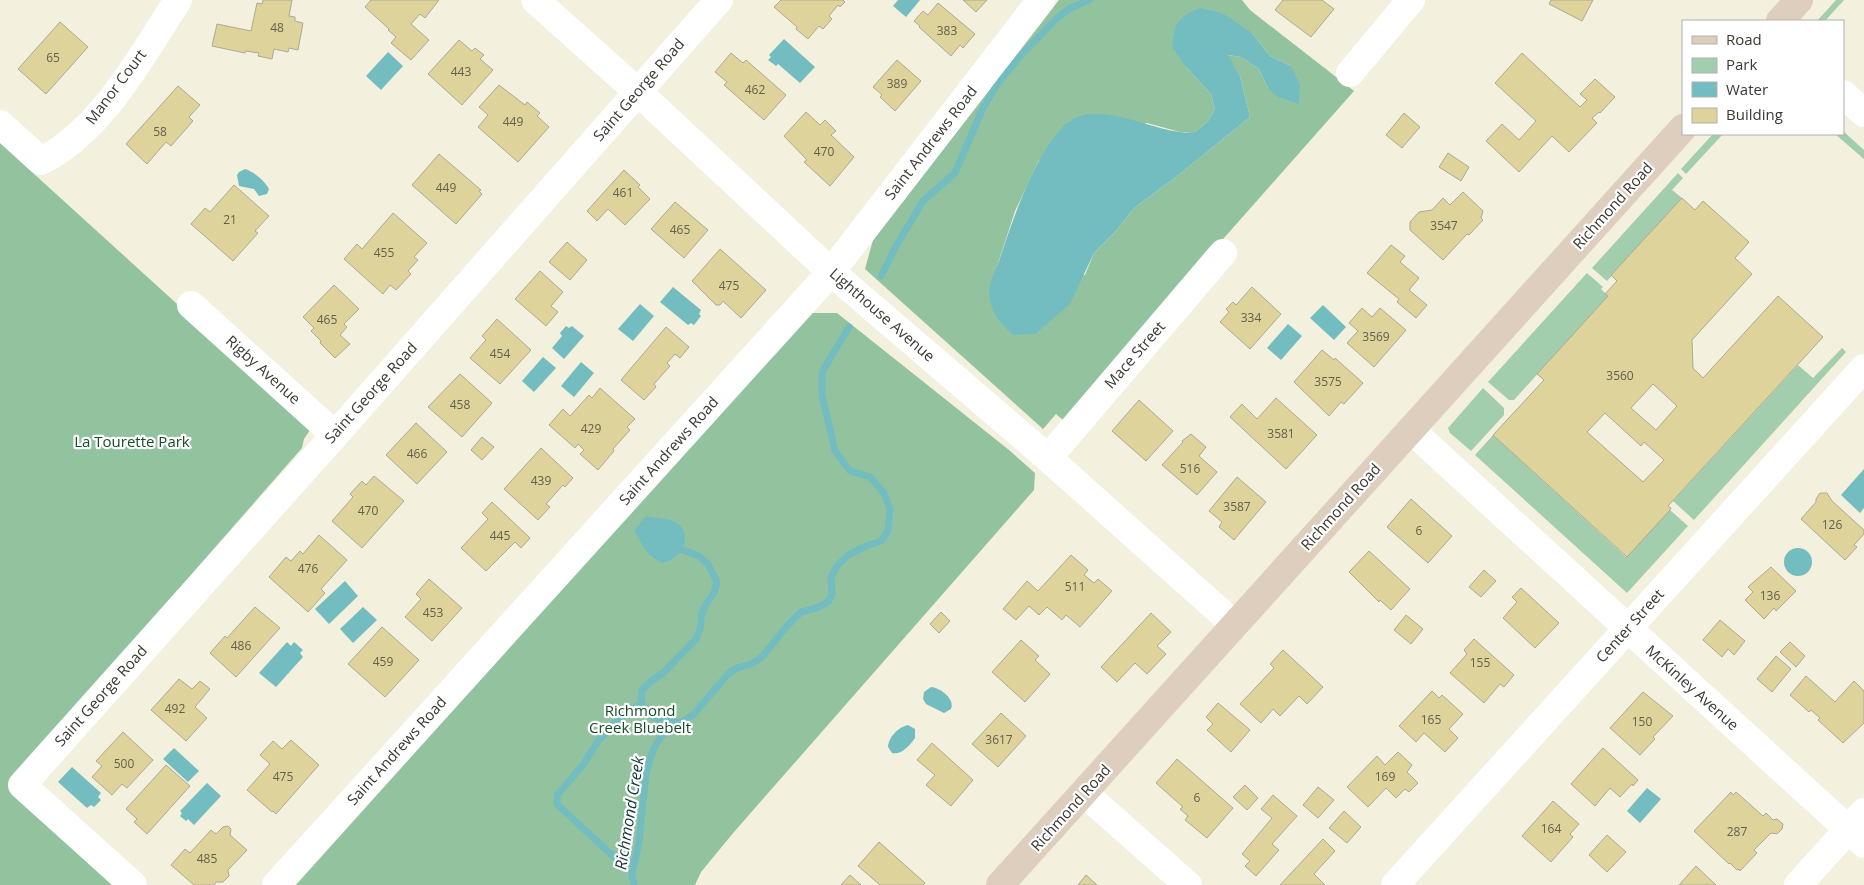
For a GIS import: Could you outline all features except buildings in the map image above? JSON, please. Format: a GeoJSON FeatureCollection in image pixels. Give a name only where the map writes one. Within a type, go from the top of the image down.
{"type":"FeatureCollection","features":[{"type":"Feature","properties":{"kind":"street","name":"Manor Court"},"geometry":{"type":"LineString","coordinates":[[0,124],[41,161],[52,155],[76,137],[110,99],[178,0]]}},
{"type":"Feature","properties":{"kind":"street","name":"Lighthouse Avenue"},"geometry":{"type":"LineString","coordinates":[[535,0],[638,92],[831,272],[1048,458],[1235,625]]}},
{"type":"Feature","properties":{"kind":"street","name":"Saint George Road"},"geometry":{"type":"LineString","coordinates":[[133,885],[22,785],[335,435],[719,0]]}},
{"type":"Feature","properties":{"kind":"street","name":"Saint Andrews Road"},"geometry":{"type":"LineString","coordinates":[[276,885],[831,272],[1041,0]]}},
{"type":"Feature","properties":{"kind":"street"},"geometry":{"type":"LineString","coordinates":[[1350,73],[1411,0]]}},
{"type":"Feature","properties":{"kind":"street"},"geometry":{"type":"LineString","coordinates":[[1781,20],[1799,0]]}},
{"type":"Feature","properties":{"kind":"street"},"geometry":{"type":"LineString","coordinates":[[1844,95],[1864,113]]}},
{"type":"Feature","properties":{"kind":"street","name":"Richmond Road"},"geometry":{"type":"LineString","coordinates":[[1000,885],[1682,129]]}},
{"type":"Feature","properties":{"kind":"street","name":"Mace Street"},"geometry":{"type":"LineString","coordinates":[[1048,458],[1112,381],[1223,254]]}},
{"type":"Feature","properties":{"kind":"street","name":"Rigby Avenue"},"geometry":{"type":"LineString","coordinates":[[191,305],[335,435]]}},
{"type":"Feature","properties":{"kind":"street","name":"Center Street"},"geometry":{"type":"LineString","coordinates":[[1395,885],[1864,368]]}},
{"type":"Feature","properties":{"kind":"street","name":"McKinley Avenue"},"geometry":{"type":"LineString","coordinates":[[1411,430],[1628,629],[1859,829]]}},
{"type":"Feature","properties":{"kind":"street"},"geometry":{"type":"LineString","coordinates":[[1084,793],[1188,885]]}},
{"type":"Feature","properties":{"kind":"street"},"geometry":{"type":"LineString","coordinates":[[1798,885],[1859,829]]}},
{"type":"Feature","properties":{"kind":"green space"},"geometry":{"type":"Polygon","coordinates":[[[1059,0],[1242,0],[1250,10],[1354,91],[1063,420],[1056,414],[1043,429],[865,269],[873,240],[1059,0]],[[1252,33],[1186,67],[1211,94],[1215,109],[1208,121],[1195,132],[1180,132],[1147,123],[1039,160],[1015,211],[989,291],[1085,275],[1094,253],[1116,231],[1134,208],[1176,177],[1250,117],[1240,76],[1227,55],[1241,57],[1259,69],[1268,88],[1291,66],[1270,56],[1252,33]]]}},
{"type":"Feature","properties":{"kind":"green space"},"geometry":{"type":"Polygon","coordinates":[[[1836,0],[1844,0],[1826,20],[1818,20],[1836,0]]]}},
{"type":"Feature","properties":{"kind":"green space"},"geometry":{"type":"Polygon","coordinates":[[[1844,132],[1864,150],[1864,159],[1836,135],[1844,135],[1844,132]]]}},
{"type":"Feature","properties":{"kind":"green space"},"geometry":{"type":"Polygon","coordinates":[[[1712,135],[1722,135],[1686,174],[1681,169],[1712,135]]]}},
{"type":"Feature","properties":{"kind":"green space","name":"La Tourette Park"},"geometry":{"type":"Polygon","coordinates":[[[0,143],[308,423],[310,430],[304,439],[302,448],[22,768],[12,793],[112,885],[0,885],[0,143]]]}},
{"type":"Feature","properties":{"kind":"green space"},"geometry":{"type":"Polygon","coordinates":[[[1678,173],[1683,178],[1672,190],[1682,198],[1607,281],[1592,268],[1678,173]]]}},
{"type":"Feature","properties":{"kind":"green space"},"geometry":{"type":"Polygon","coordinates":[[[1587,273],[1603,287],[1601,289],[1608,296],[1514,400],[1509,400],[1488,382],[1587,273]]]}},
{"type":"Feature","properties":{"kind":"green space","name":"Richmond Creek Bluebelt"},"geometry":{"type":"Polygon","coordinates":[[[810,313],[837,313],[1009,450],[1035,473],[1034,490],[734,832],[701,872],[695,885],[296,885],[810,313]]]}},
{"type":"Feature","properties":{"kind":"green space"},"geometry":{"type":"Polygon","coordinates":[[[1842,348],[1846,352],[1694,520],[1673,501],[1798,365],[1813,378],[1842,348]]]}},
{"type":"Feature","properties":{"kind":"green space"},"geometry":{"type":"Polygon","coordinates":[[[1483,388],[1504,408],[1504,415],[1471,451],[1450,433],[1448,428],[1483,388]]]}},
{"type":"Feature","properties":{"kind":"green space"},"geometry":{"type":"Polygon","coordinates":[[[1493,435],[1626,557],[1670,510],[1688,526],[1627,593],[1475,455],[1493,435]]]}},
{"type":"Feature","properties":{"kind":"water"},"geometry":{"type":"Polygon","coordinates":[[[898,0],[920,0],[906,17],[893,6],[898,0]]]}},
{"type":"Feature","properties":{"kind":"water"},"geometry":{"type":"Polygon","coordinates":[[[1200,8],[1222,13],[1252,33],[1270,56],[1291,66],[1300,85],[1299,104],[1278,97],[1268,88],[1259,69],[1241,57],[1228,55],[1240,76],[1250,117],[1176,177],[1134,208],[1116,231],[1094,253],[1070,304],[1035,334],[1013,335],[994,312],[989,290],[1012,222],[1042,156],[1066,124],[1080,116],[1104,114],[1117,116],[1169,130],[1184,132],[1195,132],[1208,121],[1215,109],[1211,94],[1186,67],[1172,47],[1174,32],[1178,22],[1186,15],[1200,8]]]}},
{"type":"Feature","properties":{"kind":"water"},"geometry":{"type":"Polygon","coordinates":[[[784,39],[815,67],[800,83],[778,64],[776,66],[768,60],[771,57],[769,55],[784,39]]]}},
{"type":"Feature","properties":{"kind":"water"},"geometry":{"type":"Polygon","coordinates":[[[388,52],[403,66],[381,90],[366,76],[388,52]]]}},
{"type":"Feature","properties":{"kind":"water"},"geometry":{"type":"Polygon","coordinates":[[[245,169],[255,174],[265,183],[269,189],[267,194],[259,196],[254,189],[239,186],[237,175],[245,169]]]}},
{"type":"Feature","properties":{"kind":"water"},"geometry":{"type":"Polygon","coordinates":[[[673,287],[701,310],[699,314],[701,316],[694,325],[691,323],[688,325],[660,302],[673,287]]]}},
{"type":"Feature","properties":{"kind":"water"},"geometry":{"type":"Polygon","coordinates":[[[640,304],[654,316],[633,341],[618,329],[640,304]]]}},
{"type":"Feature","properties":{"kind":"water"},"geometry":{"type":"Polygon","coordinates":[[[1323,305],[1346,327],[1334,340],[1310,318],[1323,305]]]}},
{"type":"Feature","properties":{"kind":"water"},"geometry":{"type":"Polygon","coordinates":[[[1288,324],[1302,336],[1281,360],[1267,348],[1288,324]]]}},
{"type":"Feature","properties":{"kind":"water"},"geometry":{"type":"Polygon","coordinates":[[[566,326],[569,328],[572,326],[584,336],[564,359],[552,348],[562,336],[560,333],[566,326]]]}},
{"type":"Feature","properties":{"kind":"water"},"geometry":{"type":"Polygon","coordinates":[[[543,357],[556,368],[534,392],[522,381],[543,357]]]}},
{"type":"Feature","properties":{"kind":"water"},"geometry":{"type":"Polygon","coordinates":[[[581,362],[594,373],[574,397],[561,386],[581,362]]]}},
{"type":"Feature","properties":{"kind":"water"},"geometry":{"type":"Polygon","coordinates":[[[1864,469],[1864,508],[1860,513],[1841,495],[1864,469]]]}},
{"type":"Feature","properties":{"kind":"water"},"geometry":{"type":"Polygon","coordinates":[[[646,516],[670,520],[682,528],[685,534],[683,546],[680,552],[669,561],[662,563],[648,554],[634,531],[646,516]]]}},
{"type":"Feature","properties":{"kind":"water"},"geometry":{"type":"Polygon","coordinates":[[[1798,548],[1808,552],[1812,562],[1808,572],[1798,576],[1788,572],[1784,562],[1788,552],[1798,548]]]}},
{"type":"Feature","properties":{"kind":"water"},"geometry":{"type":"Polygon","coordinates":[[[345,581],[358,596],[329,624],[315,609],[345,581]]]}},
{"type":"Feature","properties":{"kind":"water"},"geometry":{"type":"Polygon","coordinates":[[[363,607],[377,620],[353,643],[340,629],[363,607]]]}},
{"type":"Feature","properties":{"kind":"water"},"geometry":{"type":"Polygon","coordinates":[[[287,642],[291,646],[294,642],[303,650],[300,653],[303,657],[276,687],[259,673],[287,642]]]}},
{"type":"Feature","properties":{"kind":"water"},"geometry":{"type":"Polygon","coordinates":[[[931,687],[939,689],[949,698],[952,705],[951,709],[944,713],[926,704],[923,699],[924,692],[931,687]]]}},
{"type":"Feature","properties":{"kind":"water"},"geometry":{"type":"Polygon","coordinates":[[[908,725],[915,729],[915,738],[908,747],[899,753],[892,753],[888,747],[890,740],[897,730],[908,725]]]}},
{"type":"Feature","properties":{"kind":"water"},"geometry":{"type":"Polygon","coordinates":[[[174,748],[199,771],[188,782],[163,759],[174,748]]]}},
{"type":"Feature","properties":{"kind":"water"},"geometry":{"type":"Polygon","coordinates":[[[72,767],[101,793],[98,797],[101,800],[94,807],[91,805],[87,808],[58,782],[72,767]]]}},
{"type":"Feature","properties":{"kind":"water"},"geometry":{"type":"Polygon","coordinates":[[[207,783],[221,796],[194,825],[188,819],[186,821],[180,816],[182,813],[180,811],[207,783]]]}},
{"type":"Feature","properties":{"kind":"water"},"geometry":{"type":"Polygon","coordinates":[[[1647,788],[1661,799],[1640,823],[1627,811],[1647,788]]]}},
{"type":"Feature","properties":{"kind":"waterway","name":"Richmond Creek"},"geometry":{"type":"LineString","coordinates":[[881,276],[923,201],[955,173],[982,110],[998,83],[1023,53],[1058,17],[1071,8],[1089,0]]}},
{"type":"Feature","properties":{"kind":"waterway","name":"Richmond Creek"},"geometry":{"type":"LineString","coordinates":[[634,885],[632,874],[639,842],[646,774],[653,750],[662,735],[693,715],[729,673],[761,658],[801,612],[828,602],[832,595],[831,578],[837,566],[848,555],[881,541],[888,531],[890,509],[884,493],[870,477],[850,471],[835,451],[822,395],[822,373],[849,327]]}},
{"type":"Feature","properties":{"kind":"waterway"},"geometry":{"type":"LineString","coordinates":[[675,547],[699,556],[708,564],[717,582],[714,593],[706,604],[701,616],[701,626],[696,639],[663,673],[642,690],[641,700],[644,711],[655,718],[680,723]]}},
{"type":"Feature","properties":{"kind":"waterway"},"geometry":{"type":"LineString","coordinates":[[634,864],[615,858],[557,804],[557,795],[583,765],[598,741],[619,719],[642,703]]}}]}
